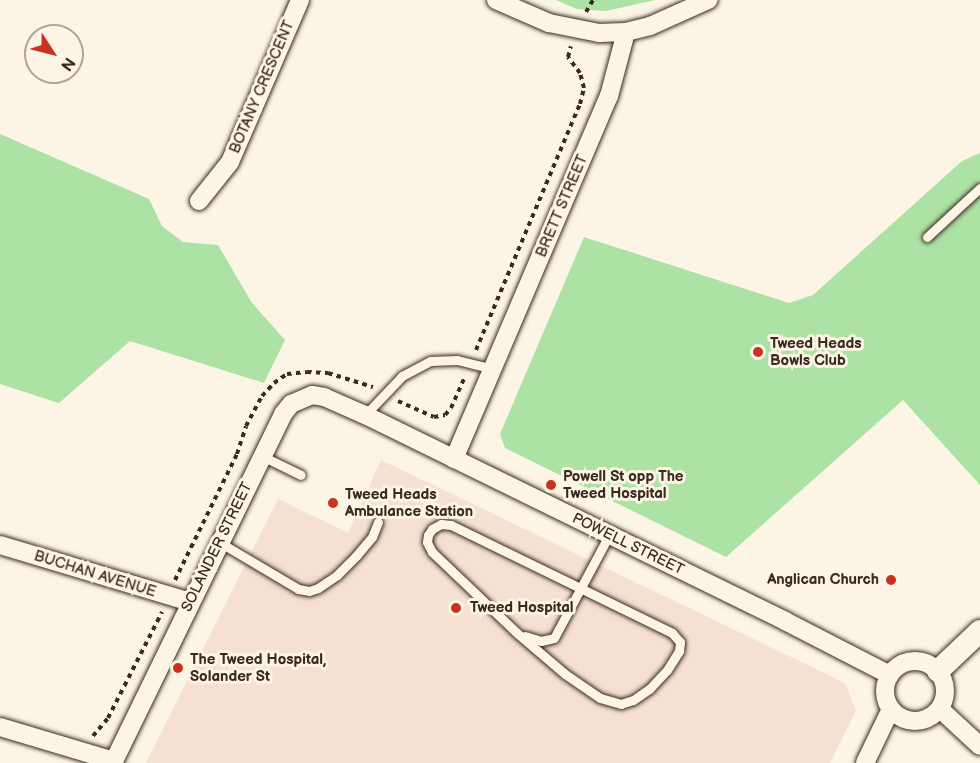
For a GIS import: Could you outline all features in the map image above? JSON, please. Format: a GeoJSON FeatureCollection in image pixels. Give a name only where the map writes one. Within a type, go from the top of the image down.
{"type":"FeatureCollection","features":[{"type":"Feature","properties":{"kind":"street","name":"BOTANY CRESCENT"},"geometry":{"type":"LineString","coordinates":[[199,201],[230,162],[300,0]]}},
{"type":"Feature","properties":{"kind":"street"},"geometry":{"type":"LineString","coordinates":[[496,0],[549,23],[577,31],[626,33],[676,16],[708,0]]}},
{"type":"Feature","properties":{"kind":"street","name":"BRETT STREET"},"geometry":{"type":"LineString","coordinates":[[454,459],[605,105],[626,33]]}},
{"type":"Feature","properties":{"kind":"street","name":"SOLANDER STREET"},"geometry":{"type":"LineString","coordinates":[[113,762],[283,414],[300,399],[312,395],[324,397],[364,415]]}},
{"type":"Feature","properties":{"kind":"street","name":"POWELL STREET"},"geometry":{"type":"LineString","coordinates":[[364,415],[852,654],[890,675]]}},
{"type":"Feature","properties":{"kind":"street","name":"BUCHAN AVENUE"},"geometry":{"type":"LineString","coordinates":[[0,545],[190,602]]}},
{"type":"Feature","properties":{"kind":"street"},"geometry":{"type":"LineString","coordinates":[[938,671],[980,631]]}},
{"type":"Feature","properties":{"kind":"street"},"geometry":{"type":"LineString","coordinates":[[913,661],[931,665],[938,671],[946,690],[940,709],[924,720],[914,722],[905,720],[891,709],[885,692],[890,675],[896,668],[913,661]]}},
{"type":"Feature","properties":{"kind":"street"},"geometry":{"type":"LineString","coordinates":[[865,763],[891,709]]}},
{"type":"Feature","properties":{"kind":"street"},"geometry":{"type":"LineString","coordinates":[[940,709],[980,746]]}},
{"type":"Feature","properties":{"kind":"street"},"geometry":{"type":"LineString","coordinates":[[0,726],[113,762]]}},
{"type":"Feature","properties":{"kind":"lane"},"geometry":{"type":"LineString","coordinates":[[927,237],[980,188]]}},
{"type":"Feature","properties":{"kind":"lane"},"geometry":{"type":"LineString","coordinates":[[364,415],[402,376],[423,363],[444,359],[471,362],[492,369]]}},
{"type":"Feature","properties":{"kind":"lane"},"geometry":{"type":"LineString","coordinates":[[262,456],[301,475]]}},
{"type":"Feature","properties":{"kind":"lane"},"geometry":{"type":"LineString","coordinates":[[219,542],[298,589],[309,591],[318,588],[337,575],[356,556],[372,537],[378,522]]}},
{"type":"Feature","properties":{"kind":"lane"},"geometry":{"type":"LineString","coordinates":[[451,525],[583,588],[672,633],[680,642],[679,651],[667,670],[649,689],[633,700],[621,704],[600,698],[566,674],[518,633],[432,552],[427,542],[428,535],[436,526],[451,525]]}},
{"type":"Feature","properties":{"kind":"lane"},"geometry":{"type":"LineString","coordinates":[[518,633],[541,641],[554,638],[583,588],[609,535]]}},
{"type":"Feature","properties":{"kind":"path"},"geometry":{"type":"LineString","coordinates":[[83,751],[108,718],[158,621],[237,454],[246,426],[262,396],[274,383],[287,374],[328,373],[385,393],[434,417],[445,415],[451,408],[580,104],[584,88],[580,73],[568,57],[577,31],[593,0]]}},
{"type":"Feature","properties":{"kind":"shaded area","name":"Tweed Hospital"},"geometry":{"type":"Polygon","coordinates":[[[381,460],[845,683],[856,711],[830,763],[146,763],[278,499],[348,533],[381,460]]]}},
{"type":"Feature","properties":{"kind":"green space"},"geometry":{"type":"Polygon","coordinates":[[[556,0],[655,0],[606,11],[577,9],[556,0]]]}},
{"type":"Feature","properties":{"kind":"green space"},"geometry":{"type":"Polygon","coordinates":[[[0,134],[149,199],[162,226],[183,242],[218,245],[252,303],[285,340],[264,383],[130,341],[59,403],[0,384],[0,134]]]}},
{"type":"Feature","properties":{"kind":"green space","name":"Tweed Heads Bowls Club"},"geometry":{"type":"Polygon","coordinates":[[[980,153],[980,485],[903,400],[726,557],[505,448],[500,434],[584,237],[789,303],[813,295],[962,161],[980,153]]]}},
{"type":"Feature","properties":{"kind":"place","name":"Tweed Heads Bowls Club"},"geometry":{"type":"Point","coordinates":[758,352]}},
{"type":"Feature","properties":{"kind":"place","name":"Powell St opp The Tweed Hospital"},"geometry":{"type":"Point","coordinates":[551,485]}},
{"type":"Feature","properties":{"kind":"place","name":"Tweed Heads Ambulance Station"},"geometry":{"type":"Point","coordinates":[333,503]}},
{"type":"Feature","properties":{"kind":"place","name":"Anglican Church"},"geometry":{"type":"Point","coordinates":[891,580]}},
{"type":"Feature","properties":{"kind":"place","name":"Tweed Hospital"},"geometry":{"type":"Point","coordinates":[456,608]}},
{"type":"Feature","properties":{"kind":"place","name":"The Tweed Hospital, Solander St"},"geometry":{"type":"Point","coordinates":[178,668]}}]}
